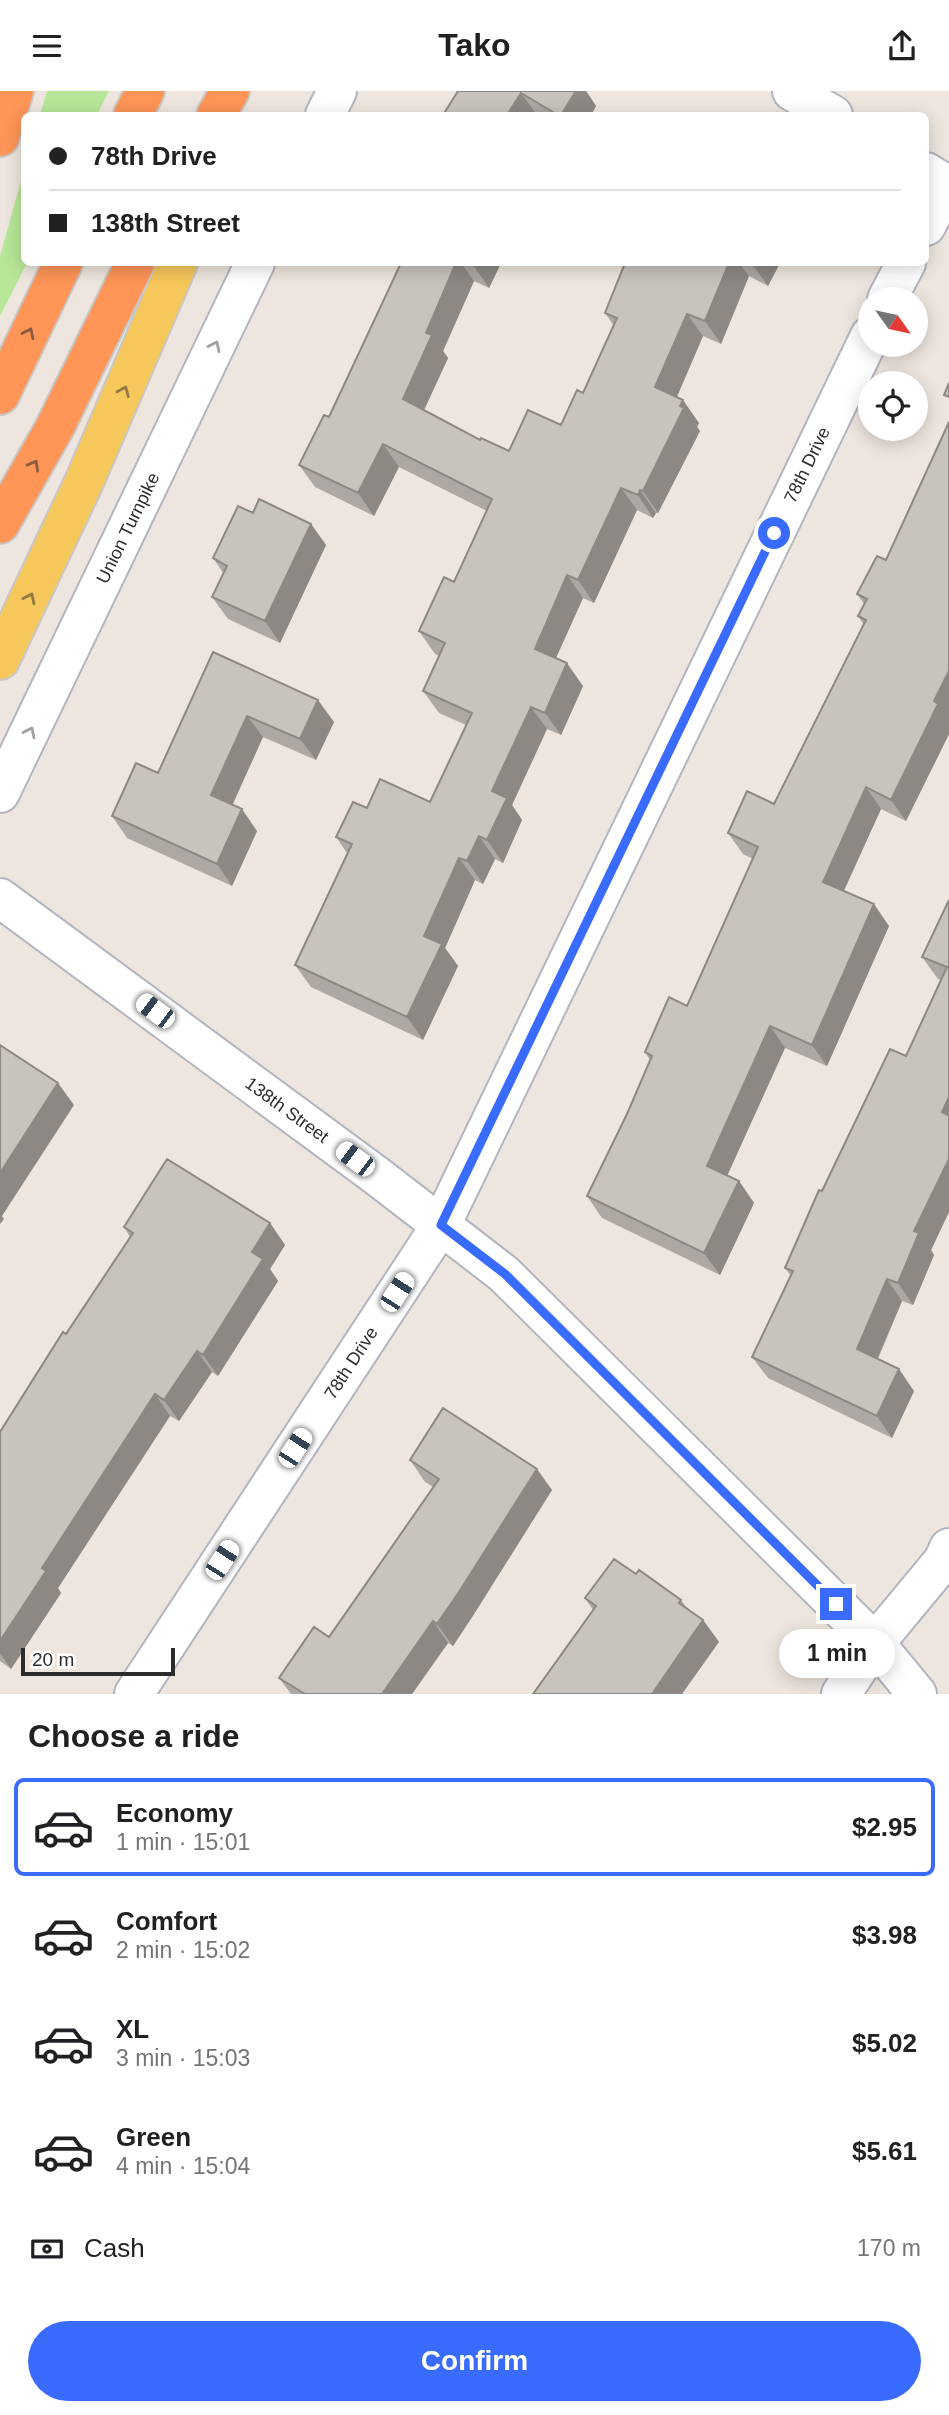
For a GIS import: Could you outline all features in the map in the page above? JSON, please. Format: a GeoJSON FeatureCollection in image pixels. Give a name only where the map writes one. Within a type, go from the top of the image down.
{"type":"FeatureCollection","features":[{"type":"Feature","properties":{"kind":"highway"},"geometry":{"type":"LineString","coordinates":[[0,137],[14,91]]}},
{"type":"Feature","properties":{"kind":"highway"},"geometry":{"type":"LineString","coordinates":[[134,112],[145,91]]}},
{"type":"Feature","properties":{"kind":"highway"},"geometry":{"type":"LineString","coordinates":[[218,112],[230,91]]}},
{"type":"Feature","properties":{"kind":"highway"},"geometry":{"type":"LineString","coordinates":[[0,395],[62,266]]}},
{"type":"Feature","properties":{"kind":"highway"},"geometry":{"type":"LineString","coordinates":[[0,524],[55,427],[134,266]]}},
{"type":"Feature","properties":{"kind":"main road"},"geometry":{"type":"LineString","coordinates":[[238,112],[247,91]]}},
{"type":"Feature","properties":{"kind":"main road"},"geometry":{"type":"LineString","coordinates":[[0,660],[85,482],[177,266]]}},
{"type":"Feature","properties":{"kind":"street"},"geometry":{"type":"LineString","coordinates":[[326,112],[337,91]]}},
{"type":"Feature","properties":{"kind":"street"},"geometry":{"type":"LineString","coordinates":[[792,91],[827,112]]}},
{"type":"Feature","properties":{"kind":"street"},"geometry":{"type":"LineString","coordinates":[[929,217],[941,181]]}},
{"type":"Feature","properties":{"kind":"street","name":"Union Turnpike"},"geometry":{"type":"LineString","coordinates":[[0,793],[254,266]]}},
{"type":"Feature","properties":{"kind":"street"},"geometry":{"type":"LineString","coordinates":[[893,287],[904,266]]}},
{"type":"Feature","properties":{"kind":"street","name":"78th Drive"},"geometry":{"type":"LineString","coordinates":[[134,1694],[441,1225],[860,357]]}},
{"type":"Feature","properties":{"kind":"street","name":"138th Street"},"geometry":{"type":"LineString","coordinates":[[0,898],[505,1274],[875,1643],[917,1694]]}},
{"type":"Feature","properties":{"kind":"street"},"geometry":{"type":"LineString","coordinates":[[841,1694],[875,1643],[943,1561],[949,1549]]}},
{"type":"Feature","properties":{"kind":"green space"},"geometry":{"type":"Polygon","coordinates":[[[47,91],[109,91],[98,112],[41,112],[47,91]]]}},
{"type":"Feature","properties":{"kind":"green space"},"geometry":{"type":"Polygon","coordinates":[[[21,181],[21,266],[25,266],[0,316],[0,256],[21,181]]]}},
{"type":"Feature","properties":{"kind":"building"},"geometry":{"type":"Polygon","coordinates":[[[458,91],[576,91],[563,112],[553,112],[521,93],[509,112],[445,112],[458,91]]]}},
{"type":"Feature","properties":{"kind":"building"},"geometry":{"type":"Polygon","coordinates":[[[400,266],[455,266],[426,333],[432,335],[403,399],[480,440],[481,438],[509,451],[528,410],[561,425],[577,390],[583,393],[617,318],[605,313],[624,266],[728,266],[705,321],[687,314],[655,387],[683,400],[680,406],[684,408],[643,491],[640,490],[638,495],[621,488],[578,580],[567,575],[535,649],[567,663],[545,713],[531,707],[492,791],[507,798],[487,840],[479,836],[467,861],[459,858],[424,936],[442,944],[407,1017],[295,965],[352,844],[336,837],[353,802],[367,808],[380,779],[430,802],[472,713],[423,691],[445,643],[419,631],[444,577],[454,582],[492,499],[383,444],[358,493],[299,465],[324,415],[329,417],[400,266]]]}},
{"type":"Feature","properties":{"kind":"building"},"geometry":{"type":"Polygon","coordinates":[[[949,383],[949,397],[944,395],[949,383]]]}},
{"type":"Feature","properties":{"kind":"building"},"geometry":{"type":"Polygon","coordinates":[[[949,422],[949,671],[934,701],[938,704],[891,800],[866,787],[823,882],[874,904],[812,1045],[770,1026],[707,1166],[739,1181],[704,1253],[587,1196],[652,1056],[645,1052],[669,997],[687,1006],[758,847],[728,833],[747,791],[774,804],[866,620],[858,616],[867,599],[857,594],[877,556],[886,560],[949,422]]]}},
{"type":"Feature","properties":{"kind":"building"},"geometry":{"type":"Polygon","coordinates":[[[259,499],[311,524],[265,621],[212,597],[227,566],[213,558],[238,506],[253,513],[259,499]]]}},
{"type":"Feature","properties":{"kind":"building"},"geometry":{"type":"Polygon","coordinates":[[[213,652],[318,700],[300,739],[247,716],[211,795],[242,809],[217,864],[112,816],[136,763],[158,773],[213,652]]]}},
{"type":"Feature","properties":{"kind":"building"},"geometry":{"type":"Polygon","coordinates":[[[949,900],[949,1097],[942,1112],[949,1116],[949,1159],[914,1231],[919,1233],[898,1283],[887,1279],[857,1349],[899,1369],[877,1416],[752,1357],[793,1271],[785,1268],[819,1190],[822,1191],[890,1049],[906,1056],[947,967],[922,957],[949,900]]]}},
{"type":"Feature","properties":{"kind":"building"},"geometry":{"type":"Polygon","coordinates":[[[0,1045],[58,1083],[0,1173],[0,1045]]]}},
{"type":"Feature","properties":{"kind":"building"},"geometry":{"type":"Polygon","coordinates":[[[167,1159],[270,1223],[252,1252],[263,1259],[203,1355],[197,1351],[164,1400],[155,1394],[42,1568],[46,1571],[0,1641],[0,1432],[63,1332],[66,1334],[133,1233],[124,1227],[167,1159]]]}},
{"type":"Feature","properties":{"kind":"building"},"geometry":{"type":"Polygon","coordinates":[[[443,1408],[537,1469],[437,1624],[433,1621],[382,1694],[305,1694],[279,1678],[314,1627],[329,1637],[439,1479],[410,1460],[443,1408]]]}},
{"type":"Feature","properties":{"kind":"building"},"geometry":{"type":"Polygon","coordinates":[[[614,1559],[636,1574],[639,1570],[681,1600],[679,1603],[703,1620],[652,1694],[533,1694],[596,1606],[585,1598],[614,1559]]]}},
{"type":"Feature","properties":{"kind":"route"},"geometry":{"type":"LineString","coordinates":[[774,533],[441,1225],[505,1274],[836,1604]]}}]}
